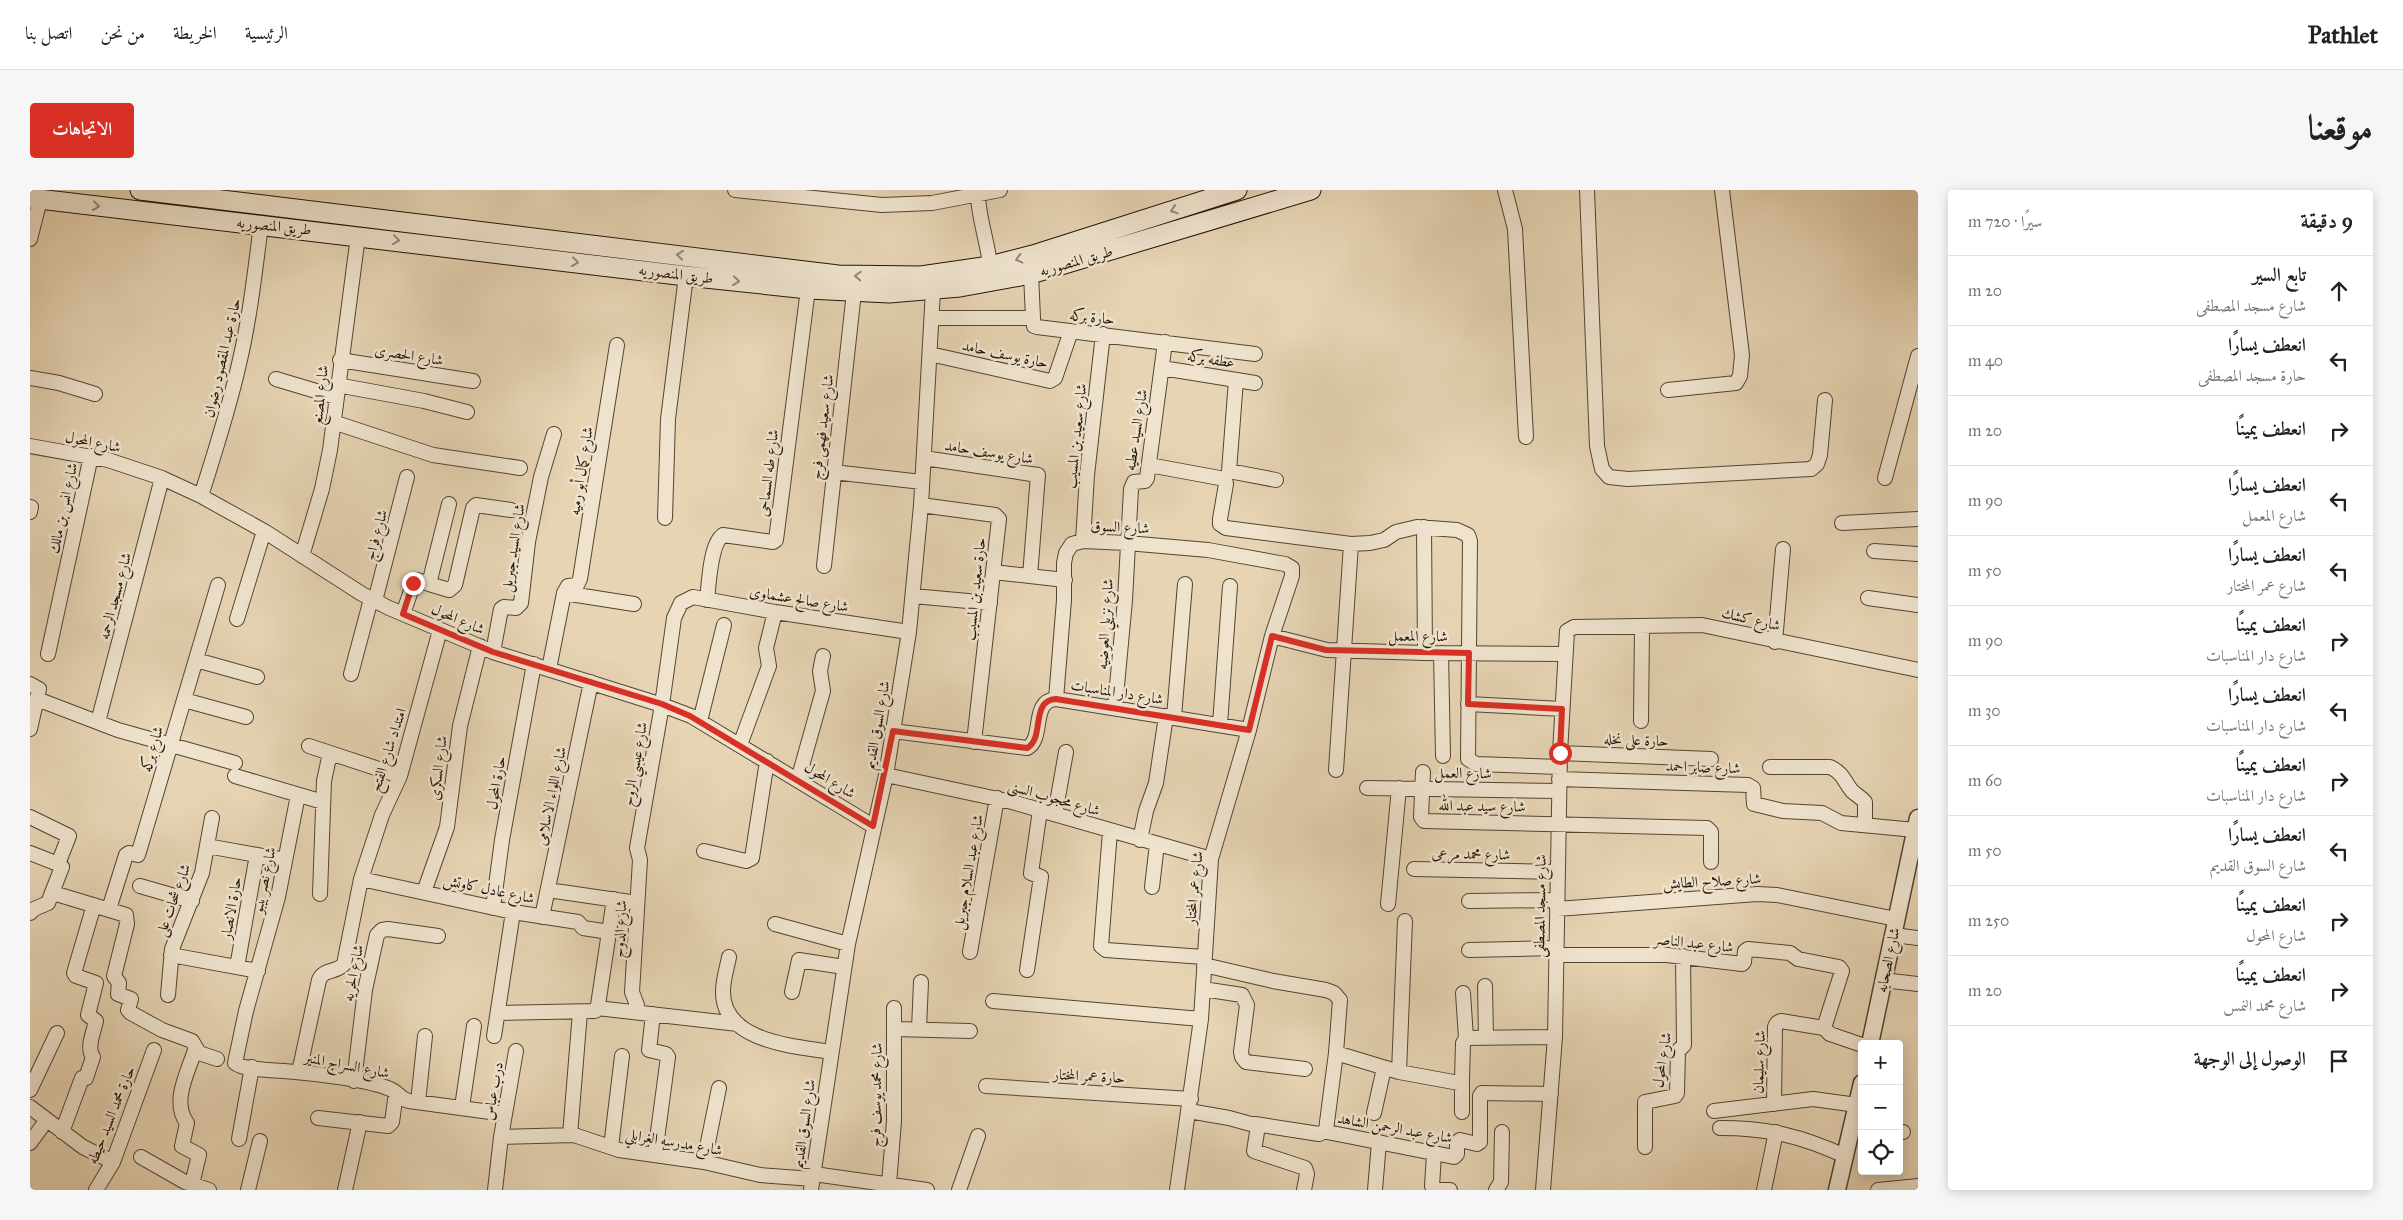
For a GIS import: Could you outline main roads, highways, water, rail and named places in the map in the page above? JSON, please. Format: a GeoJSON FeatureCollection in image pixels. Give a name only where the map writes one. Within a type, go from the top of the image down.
{"type":"FeatureCollection","features":[{"type":"Feature","properties":{"kind":"main road","name":"طريق المنصوريه"},"geometry":{"type":"LineString","coordinates":[[140,190],[810,272],[865,277],[921,276],[990,266],[1033,255],[1238,190]]}},
{"type":"Feature","properties":{"kind":"main road","name":"طريق المنصوريه"},"geometry":{"type":"LineString","coordinates":[[35,199],[261,224],[686,276],[854,292],[933,290],[995,282],[1031,274],[1311,190]]}},
{"type":"Feature","properties":{"kind":"main road"},"geometry":{"type":"LineString","coordinates":[[539,257],[542,238]]}}]}
